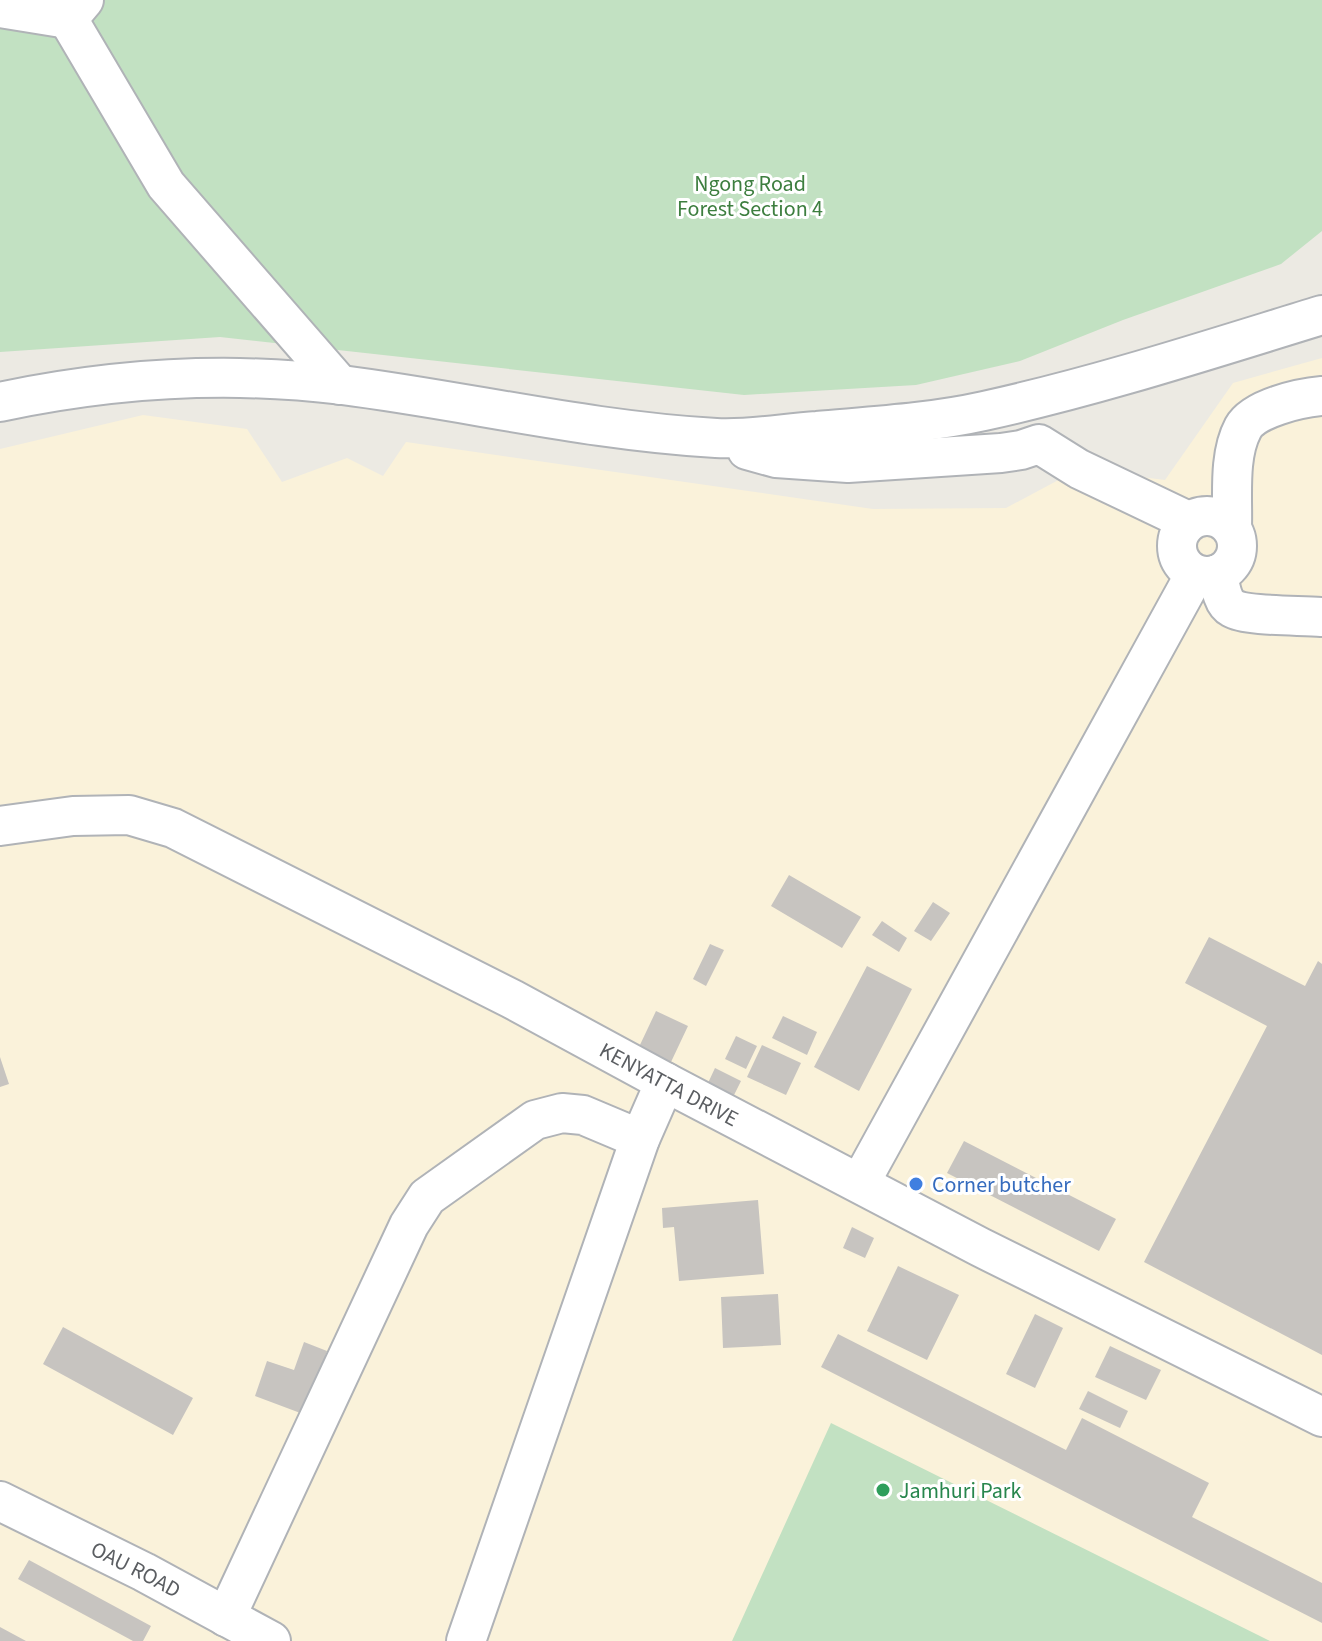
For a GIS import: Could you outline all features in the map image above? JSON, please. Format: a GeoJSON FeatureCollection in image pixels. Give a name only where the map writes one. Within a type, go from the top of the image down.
{"type":"FeatureCollection","features":[{"type":"Feature","properties":{"kind":"street"},"geometry":{"type":"LineString","coordinates":[[0,8],[76,10],[166,185],[340,385]]}},
{"type":"Feature","properties":{"kind":"street"},"geometry":{"type":"LineString","coordinates":[[0,402],[135,380],[195,376],[273,379],[340,385],[610,427],[719,439],[902,423],[981,412],[1322,315]]}},
{"type":"Feature","properties":{"kind":"street"},"geometry":{"type":"LineString","coordinates":[[860,1183],[1206,574],[1225,570],[1235,558],[1238,542],[1232,527],[1235,453],[1244,426],[1270,409],[1299,398],[1322,396]]}},
{"type":"Feature","properties":{"kind":"street"},"geometry":{"type":"LineString","coordinates":[[719,439],[761,456],[848,463],[1001,453],[1039,444],[1045,430],[1044,414],[1036,398]]}},
{"type":"Feature","properties":{"kind":"street"},"geometry":{"type":"LineString","coordinates":[[1039,444],[1079,469],[1188,521]]}},
{"type":"Feature","properties":{"kind":"street"},"geometry":{"type":"LineString","coordinates":[[1232,527],[1219,517],[1203,515],[1188,521],[1179,534],[1176,550],[1182,564],[1206,574],[1231,608],[1246,612],[1322,617]]}},
{"type":"Feature","properties":{"kind":"street","name":"KENYATTA DRIVE"},"geometry":{"type":"LineString","coordinates":[[0,826],[73,816],[129,815],[173,828],[512,999],[980,1247],[1322,1417]]}},
{"type":"Feature","properties":{"kind":"street"},"geometry":{"type":"LineString","coordinates":[[466,1641],[640,1139],[665,1082]]}},
{"type":"Feature","properties":{"kind":"street"},"geometry":{"type":"LineString","coordinates":[[226,1617],[409,1225],[427,1197],[535,1120],[549,1116],[562,1113],[583,1115],[640,1139]]}},
{"type":"Feature","properties":{"kind":"street","name":"OAU ROAD"},"geometry":{"type":"LineString","coordinates":[[0,1501],[144,1572],[271,1641]]}},
{"type":"Feature","properties":{"kind":"shaded area"},"geometry":{"type":"Polygon","coordinates":[[[1322,358],[1322,1641],[0,1641],[0,449],[143,415],[247,429],[282,482],[347,458],[383,476],[406,442],[873,509],[1006,508],[1079,469],[1165,480],[1233,383],[1322,358]]]}},
{"type":"Feature","properties":{"kind":"green space","name":"Ngong Road Forest Section 4"},"geometry":{"type":"Polygon","coordinates":[[[0,0],[1322,0],[1322,231],[1281,264],[1123,320],[1020,361],[916,385],[744,395],[220,337],[0,352],[0,0]]]}},
{"type":"Feature","properties":{"kind":"green space","name":"Jamhuri Park"},"geometry":{"type":"Polygon","coordinates":[[[831,1423],[1270,1641],[732,1641],[831,1423]]]}},
{"type":"Feature","properties":{"kind":"building"},"geometry":{"type":"Polygon","coordinates":[[[789,875],[861,917],[842,948],[771,906],[789,875]]]}},
{"type":"Feature","properties":{"kind":"building"},"geometry":{"type":"Polygon","coordinates":[[[933,902],[950,913],[931,941],[914,931],[933,902]]]}},
{"type":"Feature","properties":{"kind":"building"},"geometry":{"type":"Polygon","coordinates":[[[882,921],[907,938],[899,952],[872,935],[882,921]]]}},
{"type":"Feature","properties":{"kind":"building"},"geometry":{"type":"Polygon","coordinates":[[[1209,937],[1305,986],[1318,961],[1322,964],[1322,1355],[1144,1262],[1267,1026],[1185,983],[1209,937]]]}},
{"type":"Feature","properties":{"kind":"building"},"geometry":{"type":"Polygon","coordinates":[[[710,944],[724,950],[706,986],[693,979],[710,944]]]}},
{"type":"Feature","properties":{"kind":"building"},"geometry":{"type":"Polygon","coordinates":[[[867,966],[912,989],[859,1091],[814,1067],[867,966]]]}},
{"type":"Feature","properties":{"kind":"building"},"geometry":{"type":"Polygon","coordinates":[[[656,1011],[688,1026],[671,1062],[639,1047],[656,1011]]]}},
{"type":"Feature","properties":{"kind":"building"},"geometry":{"type":"Polygon","coordinates":[[[783,1016],[817,1032],[807,1055],[772,1038],[783,1016]]]}},
{"type":"Feature","properties":{"kind":"building"},"geometry":{"type":"Polygon","coordinates":[[[736,1036],[757,1046],[746,1069],[725,1059],[736,1036]]]}},
{"type":"Feature","properties":{"kind":"building"},"geometry":{"type":"Polygon","coordinates":[[[762,1045],[801,1063],[786,1095],[747,1077],[762,1045]]]}},
{"type":"Feature","properties":{"kind":"building"},"geometry":{"type":"Polygon","coordinates":[[[0,1057],[9,1084],[0,1087],[0,1057]]]}},
{"type":"Feature","properties":{"kind":"building"},"geometry":{"type":"Polygon","coordinates":[[[715,1068],[741,1081],[734,1095],[708,1083],[715,1068]]]}},
{"type":"Feature","properties":{"kind":"building"},"geometry":{"type":"Polygon","coordinates":[[[964,1141],[1116,1219],[1099,1251],[947,1173],[964,1141]]]}},
{"type":"Feature","properties":{"kind":"building"},"geometry":{"type":"Polygon","coordinates":[[[758,1200],[764,1274],[679,1281],[674,1227],[663,1228],[662,1208],[758,1200]]]}},
{"type":"Feature","properties":{"kind":"building"},"geometry":{"type":"Polygon","coordinates":[[[852,1227],[874,1238],[865,1258],[843,1248],[852,1227]]]}},
{"type":"Feature","properties":{"kind":"building"},"geometry":{"type":"Polygon","coordinates":[[[898,1266],[959,1295],[927,1360],[867,1331],[898,1266]]]}},
{"type":"Feature","properties":{"kind":"building"},"geometry":{"type":"Polygon","coordinates":[[[778,1294],[781,1345],[723,1348],[721,1297],[778,1294]]]}},
{"type":"Feature","properties":{"kind":"building"},"geometry":{"type":"Polygon","coordinates":[[[1035,1314],[1063,1328],[1035,1388],[1006,1374],[1035,1314]]]}},
{"type":"Feature","properties":{"kind":"building"},"geometry":{"type":"Polygon","coordinates":[[[63,1327],[193,1398],[173,1435],[43,1364],[63,1327]]]}},
{"type":"Feature","properties":{"kind":"building"},"geometry":{"type":"Polygon","coordinates":[[[838,1334],[1066,1450],[1082,1418],[1209,1483],[1192,1517],[1322,1583],[1322,1623],[821,1367],[838,1334]]]}},
{"type":"Feature","properties":{"kind":"building"},"geometry":{"type":"Polygon","coordinates":[[[304,1342],[327,1351],[318,1377],[311,1417],[255,1396],[267,1361],[294,1370],[304,1342]]]}},
{"type":"Feature","properties":{"kind":"building"},"geometry":{"type":"Polygon","coordinates":[[[1110,1346],[1161,1370],[1146,1400],[1095,1377],[1110,1346]]]}},
{"type":"Feature","properties":{"kind":"building"},"geometry":{"type":"Polygon","coordinates":[[[1088,1391],[1128,1411],[1120,1428],[1079,1409],[1088,1391]]]}},
{"type":"Feature","properties":{"kind":"building"},"geometry":{"type":"Polygon","coordinates":[[[29,1560],[151,1626],[143,1641],[133,1641],[18,1579],[29,1560]]]}},
{"type":"Feature","properties":{"kind":"building"},"geometry":{"type":"Polygon","coordinates":[[[0,1627],[26,1641],[0,1641],[0,1627]]]}},
{"type":"Feature","properties":{"kind":"place","name":"Corner butcher"},"geometry":{"type":"Point","coordinates":[916,1184]}},
{"type":"Feature","properties":{"kind":"place","name":"Jamhuri Park"},"geometry":{"type":"Point","coordinates":[883,1490]}}]}
